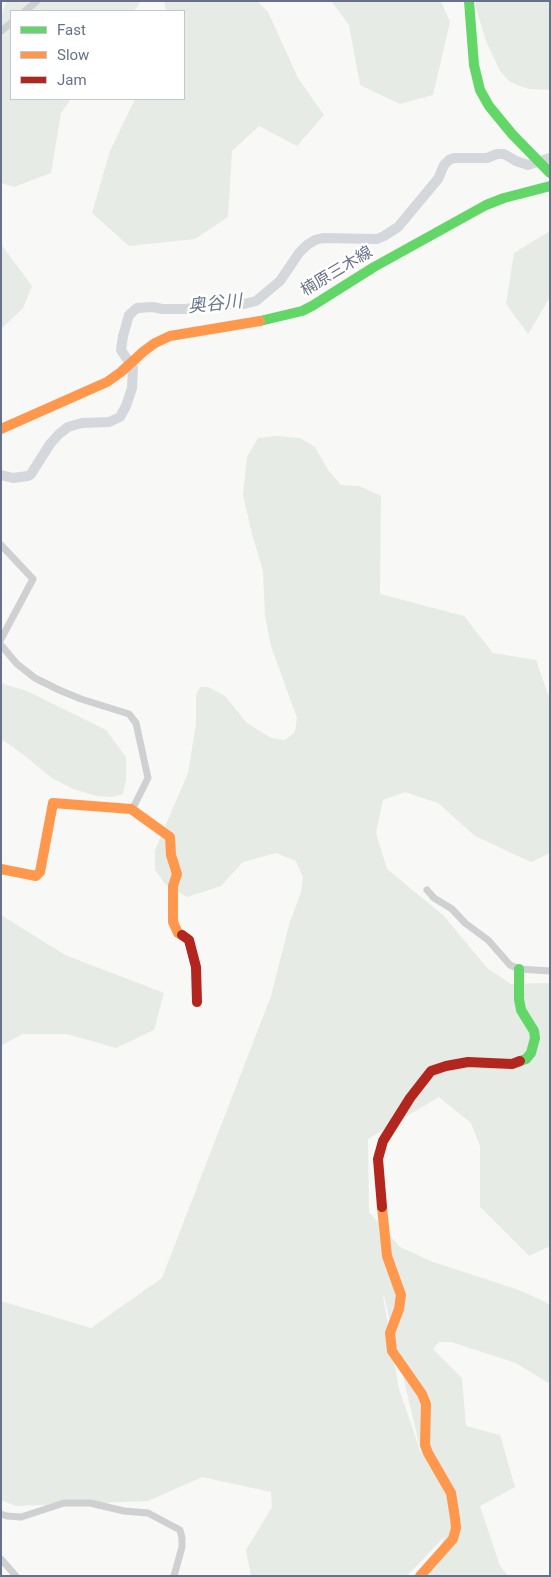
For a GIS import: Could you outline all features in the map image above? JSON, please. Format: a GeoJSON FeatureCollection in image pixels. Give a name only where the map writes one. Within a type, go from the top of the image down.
{"type":"FeatureCollection","features":[{"type":"Feature","properties":{"kind":"street"},"geometry":{"type":"LineString","coordinates":[[26,10],[36,1]]}},
{"type":"Feature","properties":{"kind":"street"},"geometry":{"type":"LineString","coordinates":[[469,1],[474,65],[480,90],[489,106],[512,134],[547,170]]}},
{"type":"Feature","properties":{"kind":"street","name":"楠原三木線"},"geometry":{"type":"LineString","coordinates":[[1,429],[101,385],[156,343],[170,336],[276,318],[302,311],[374,267],[486,205],[504,198],[550,186]]}},
{"type":"Feature","properties":{"kind":"street"},"geometry":{"type":"LineString","coordinates":[[1,545],[34,579],[1,639]]}},
{"type":"Feature","properties":{"kind":"street"},"geometry":{"type":"LineString","coordinates":[[1,645],[17,664],[34,678],[81,699],[129,714],[136,723],[148,778],[132,810]]}},
{"type":"Feature","properties":{"kind":"street"},"geometry":{"type":"LineString","coordinates":[[1,869],[36,876],[40,872],[53,803],[132,810],[170,837],[177,874],[173,886],[173,922],[178,933],[189,940],[196,967],[197,1002]]}},
{"type":"Feature","properties":{"kind":"street"},"geometry":{"type":"LineString","coordinates":[[428,890],[434,898],[452,909],[465,923],[488,940],[510,965],[519,969],[550,972]]}},
{"type":"Feature","properties":{"kind":"street"},"geometry":{"type":"LineString","coordinates":[[420,1576],[453,1539],[456,1528],[455,1518],[451,1492],[425,1445],[426,1404],[422,1394],[392,1351],[390,1333],[399,1309],[401,1295],[387,1256],[378,1159],[383,1141],[410,1098],[431,1071],[468,1062],[512,1064],[526,1059],[531,1053],[535,1038],[534,1031],[521,1010],[519,969]]}},
{"type":"Feature","properties":{"kind":"street"},"geometry":{"type":"LineString","coordinates":[[1,1514],[21,1517],[64,1503],[90,1503],[124,1511],[148,1513],[180,1530],[182,1548],[174,1576]]}},
{"type":"Feature","properties":{"kind":"street"},"geometry":{"type":"LineString","coordinates":[[1,1560],[16,1576]]}},
{"type":"Feature","properties":{"kind":"shaded area"},"geometry":{"type":"Polygon","coordinates":[[[7,1],[141,1],[135,10],[10,10],[10,100],[70,100],[61,113],[51,173],[14,187],[1,183],[1,15],[7,1]]]}},
{"type":"Feature","properties":{"kind":"shaded area"},"geometry":{"type":"Polygon","coordinates":[[[164,1],[257,1],[268,12],[298,78],[324,115],[297,146],[259,126],[232,151],[228,217],[195,239],[129,246],[92,213],[110,151],[135,100],[185,100],[185,10],[166,10],[164,1]]]}},
{"type":"Feature","properties":{"kind":"shaded area"},"geometry":{"type":"Polygon","coordinates":[[[331,1],[441,1],[450,22],[433,95],[400,104],[360,85],[349,25],[331,1]]]}},
{"type":"Feature","properties":{"kind":"shaded area"},"geometry":{"type":"Polygon","coordinates":[[[476,1],[550,1],[550,90],[529,89],[517,85],[509,81],[500,71],[486,41],[475,5],[476,1]]]}},
{"type":"Feature","properties":{"kind":"shaded area"},"geometry":{"type":"Polygon","coordinates":[[[550,231],[550,297],[528,334],[506,304],[514,253],[550,231]]]}},
{"type":"Feature","properties":{"kind":"shaded area"},"geometry":{"type":"Polygon","coordinates":[[[1,244],[32,286],[23,308],[1,329],[1,244]]]}},
{"type":"Feature","properties":{"kind":"shaded area"},"geometry":{"type":"Polygon","coordinates":[[[276,436],[300,438],[315,447],[328,470],[341,485],[359,486],[381,496],[380,594],[464,616],[493,653],[536,660],[550,700],[550,853],[531,862],[475,836],[438,803],[405,792],[383,800],[376,833],[387,869],[444,916],[487,968],[511,984],[550,983],[550,1246],[529,1256],[480,1207],[480,1146],[471,1123],[439,1097],[368,1139],[369,1212],[400,1247],[433,1262],[516,1289],[546,1302],[550,1306],[550,1384],[516,1363],[451,1342],[439,1342],[433,1349],[462,1378],[466,1426],[500,1435],[515,1487],[480,1506],[500,1566],[508,1576],[425,1576],[445,1536],[407,1576],[251,1576],[246,1550],[272,1507],[271,1492],[202,1477],[148,1501],[16,1506],[1,1500],[1,1301],[91,1328],[162,1278],[271,996],[289,925],[301,892],[303,877],[296,861],[276,853],[243,862],[221,886],[187,897],[165,884],[155,870],[155,850],[188,773],[196,724],[196,695],[200,687],[208,687],[225,696],[247,723],[271,738],[285,740],[295,732],[297,718],[271,646],[265,616],[263,571],[243,495],[247,457],[258,438],[276,436]],[[384,1296],[399,1389],[422,1456],[384,1296]]]}},
{"type":"Feature","properties":{"kind":"shaded area"},"geometry":{"type":"Polygon","coordinates":[[[1,683],[27,691],[106,730],[126,757],[126,780],[123,794],[112,797],[97,796],[73,789],[52,778],[1,739],[1,683]]]}},
{"type":"Feature","properties":{"kind":"shaded area"},"geometry":{"type":"Polygon","coordinates":[[[1,915],[65,955],[164,993],[154,1030],[116,1048],[67,1034],[22,1034],[1,1046],[1,915]]]}},
{"type":"Feature","properties":{"kind":"waterway","name":"奥谷川"},"geometry":{"type":"LineString","coordinates":[[1,475],[13,478],[31,474],[50,444],[68,427],[82,423],[109,422],[120,417],[132,388],[133,368],[121,350],[123,336],[129,315],[137,308],[186,309],[207,305],[244,304],[256,301],[280,281],[299,253],[315,240],[323,238],[377,239],[398,227],[438,179],[444,165],[449,160],[454,158],[487,158],[497,154],[504,154],[528,165],[550,158]]}},
{"type":"Feature","properties":{"kind":"traffic: fast"},"geometry":{"type":"LineString","coordinates":[[469,1],[474,65],[480,90],[489,106],[512,134],[550,173]]}},
{"type":"Feature","properties":{"kind":"traffic: fast"},"geometry":{"type":"LineString","coordinates":[[260,321],[302,311],[312,306],[374,267],[486,205],[504,198],[550,186]]}},
{"type":"Feature","properties":{"kind":"traffic: fast"},"geometry":{"type":"LineString","coordinates":[[519,969],[521,1010],[534,1031],[535,1038],[531,1053],[526,1059],[520,1061]]}},
{"type":"Feature","properties":{"kind":"traffic: slow"},"geometry":{"type":"LineString","coordinates":[[1,429],[107,382],[144,351],[170,336],[260,321]]}},
{"type":"Feature","properties":{"kind":"traffic: slow"},"geometry":{"type":"LineString","coordinates":[[1,869],[36,876],[40,872],[53,803],[131,809],[170,837],[171,855],[177,874],[173,886],[173,922],[178,933],[182,935]]}},
{"type":"Feature","properties":{"kind":"traffic: slow"},"geometry":{"type":"LineString","coordinates":[[382,1207],[387,1256],[401,1295],[399,1309],[390,1333],[392,1351],[422,1394],[426,1404],[425,1445],[451,1493],[455,1518],[456,1528],[453,1539],[420,1576]]}},
{"type":"Feature","properties":{"kind":"traffic: jam"},"geometry":{"type":"LineString","coordinates":[[182,935],[189,940],[196,967],[197,1002]]}},
{"type":"Feature","properties":{"kind":"traffic: jam"},"geometry":{"type":"LineString","coordinates":[[382,1207],[378,1159],[383,1141],[410,1098],[431,1071],[468,1062],[512,1064],[520,1061]]}}]}
